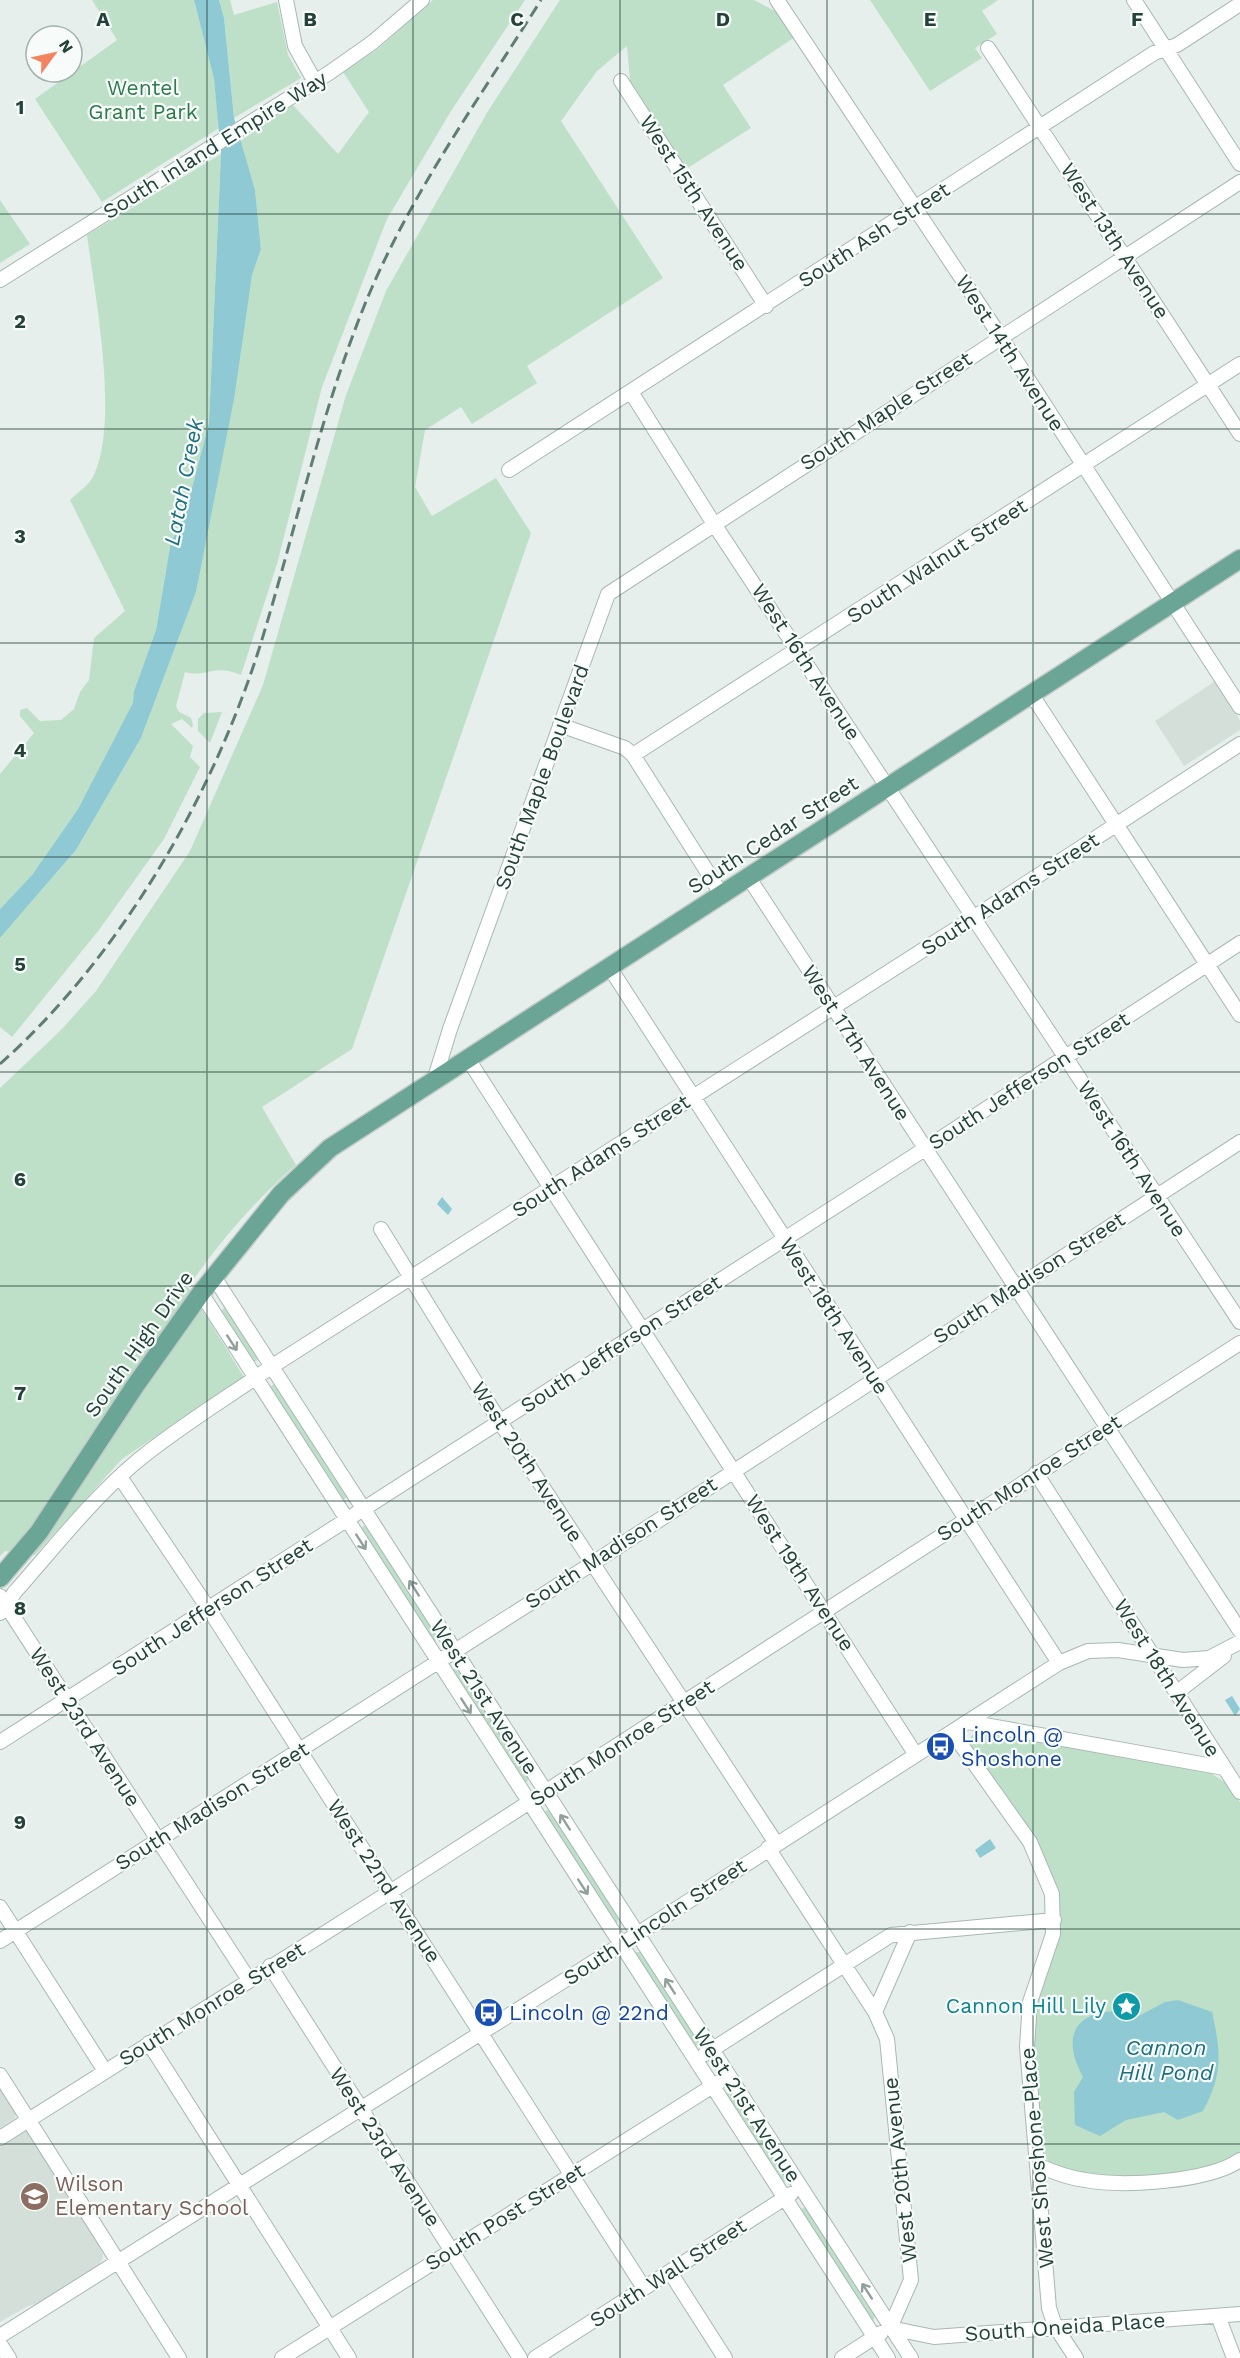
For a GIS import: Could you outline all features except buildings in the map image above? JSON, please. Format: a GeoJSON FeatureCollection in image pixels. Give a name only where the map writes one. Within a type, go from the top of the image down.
{"type":"FeatureCollection","features":[{"type":"Feature","properties":{"kind":"main road","name":"South Cedar Street"},"geometry":{"type":"LineString","coordinates":[[330,1148],[1240,560]]}},
{"type":"Feature","properties":{"kind":"main road","name":"South High Drive"},"geometry":{"type":"LineString","coordinates":[[0,1578],[39,1532],[135,1386],[201,1293],[281,1194],[330,1148]]}},
{"type":"Feature","properties":{"kind":"street"},"geometry":{"type":"LineString","coordinates":[[286,0],[295,46],[315,82]]}},
{"type":"Feature","properties":{"kind":"street","name":"South Inland Empire Way"},"geometry":{"type":"LineString","coordinates":[[0,280],[315,82],[373,42],[422,0]]}},
{"type":"Feature","properties":{"kind":"street","name":"West 14th Avenue"},"geometry":{"type":"LineString","coordinates":[[777,0],[1000,336],[1240,707]]}},
{"type":"Feature","properties":{"kind":"street"},"geometry":{"type":"LineString","coordinates":[[1134,0],[1240,164]]}},
{"type":"Feature","properties":{"kind":"street","name":"South Ash Street"},"geometry":{"type":"LineString","coordinates":[[509,470],[766,306],[1154,53],[1166,50],[1240,4]]}},
{"type":"Feature","properties":{"kind":"street","name":"West 13th Avenue"},"geometry":{"type":"LineString","coordinates":[[988,48],[1240,434]]}},
{"type":"Feature","properties":{"kind":"street","name":"West 15th Avenue"},"geometry":{"type":"LineString","coordinates":[[621,81],[766,306]]}},
{"type":"Feature","properties":{"kind":"street","name":"South Maple Street"},"geometry":{"type":"LineString","coordinates":[[714,524],[1240,182]]}},
{"type":"Feature","properties":{"kind":"street","name":"South Walnut Street"},"geometry":{"type":"LineString","coordinates":[[633,755],[798,651],[1240,364]]}},
{"type":"Feature","properties":{"kind":"street","name":"West 16th Avenue"},"geometry":{"type":"LineString","coordinates":[[631,392],[714,524],[1240,1322]]}},
{"type":"Feature","properties":{"kind":"street","name":"South Maple Boulevard"},"geometry":{"type":"LineString","coordinates":[[434,1080],[450,1029],[608,594],[714,524]]}},
{"type":"Feature","properties":{"kind":"street"},"geometry":{"type":"LineString","coordinates":[[1032,695],[1240,1015]]}},
{"type":"Feature","properties":{"kind":"street"},"geometry":{"type":"LineString","coordinates":[[560,724],[625,748],[633,755],[722,895]]}},
{"type":"Feature","properties":{"kind":"street","name":"South Adams Street"},"geometry":{"type":"LineString","coordinates":[[2,1605],[120,1477],[161,1444],[255,1378],[973,918],[1240,744]]}},
{"type":"Feature","properties":{"kind":"street","name":"West 17th Avenue"},"geometry":{"type":"LineString","coordinates":[[749,878],[1240,1631]]}},
{"type":"Feature","properties":{"kind":"street","name":"South Jefferson Street"},"geometry":{"type":"LineString","coordinates":[[0,1742],[926,1148],[1240,943]]}},
{"type":"Feature","properties":{"kind":"street","name":"West 18th Avenue"},"geometry":{"type":"LineString","coordinates":[[610,968],[691,1097],[1059,1663]]}},
{"type":"Feature","properties":{"kind":"street","name":"West 19th Avenue"},"geometry":{"type":"LineString","coordinates":[[468,1059],[916,1755]]}},
{"type":"Feature","properties":{"kind":"street","name":"South Madison Street"},"geometry":{"type":"LineString","coordinates":[[0,1941],[593,1563],[734,1469],[1240,1142]]}},
{"type":"Feature","properties":{"kind":"street","name":"West 20th Avenue"},"geometry":{"type":"LineString","coordinates":[[381,1229],[405,1267],[409,1278],[593,1563],[875,2012],[887,2039],[911,2280],[890,2328]]}},
{"type":"Feature","properties":{"kind":"street","name":"West 21st Avenue"},"geometry":{"type":"LineString","coordinates":[[214,1277],[910,2358]]}},
{"type":"Feature","properties":{"kind":"street","name":"West 21st Avenue"},"geometry":{"type":"LineString","coordinates":[[201,1293],[888,2358]]}},
{"type":"Feature","properties":{"kind":"street","name":"South Monroe Street"},"geometry":{"type":"LineString","coordinates":[[0,2138],[270,1966],[391,1892],[1108,1426],[1240,1343]]}},
{"type":"Feature","properties":{"kind":"street","name":"West 18th Avenue"},"geometry":{"type":"LineString","coordinates":[[1036,1473],[1240,1792]]}},
{"type":"Feature","properties":{"kind":"street","name":"West 22nd Avenue"},"geometry":{"type":"LineString","coordinates":[[120,1477],[300,1751],[644,2288]]}},
{"type":"Feature","properties":{"kind":"street","name":"West 23rd Avenue"},"geometry":{"type":"LineString","coordinates":[[2,1605],[68,1699],[249,1980]]}},
{"type":"Feature","properties":{"kind":"street","name":"South Lincoln Street"},"geometry":{"type":"LineString","coordinates":[[0,2336],[621,1945],[1059,1663],[1088,1651],[1118,1650],[1183,1660],[1209,1658],[1240,1643]]}},
{"type":"Feature","properties":{"kind":"street","name":"South Lincoln Street"},"geometry":{"type":"LineString","coordinates":[[1176,1693],[1240,1643]]}},
{"type":"Feature","properties":{"kind":"street"},"geometry":{"type":"LineString","coordinates":[[968,1722],[1224,1768]]}},
{"type":"Feature","properties":{"kind":"street","name":"West Shoshone Place"},"geometry":{"type":"LineString","coordinates":[[952,1732],[1030,1842],[1048,1878],[1054,1920],[1050,1949],[1030,2002],[1027,2025],[1049,2308],[1055,2326],[1076,2358]]}},
{"type":"Feature","properties":{"kind":"street"},"geometry":{"type":"LineString","coordinates":[[0,1907],[105,2071]]}},
{"type":"Feature","properties":{"kind":"street"},"geometry":{"type":"LineString","coordinates":[[696,2060],[891,1935],[1054,1920]]}},
{"type":"Feature","properties":{"kind":"street"},"geometry":{"type":"LineString","coordinates":[[875,2012],[910,1932]]}},
{"type":"Feature","properties":{"kind":"street","name":"West 23rd Avenue"},"geometry":{"type":"LineString","coordinates":[[270,1966],[520,2358]]}},
{"type":"Feature","properties":{"kind":"street"},"geometry":{"type":"LineString","coordinates":[[149,2043],[349,2358]]}},
{"type":"Feature","properties":{"kind":"street"},"geometry":{"type":"LineString","coordinates":[[0,2075],[179,2358]]}},
{"type":"Feature","properties":{"kind":"street","name":"South Post Street"},"geometry":{"type":"LineString","coordinates":[[282,2358],[728,2076]]}},
{"type":"Feature","properties":{"kind":"street"},"geometry":{"type":"LineString","coordinates":[[1037,2165],[1056,2173],[1085,2180],[1166,2180],[1192,2178],[1216,2172],[1240,2160]]}},
{"type":"Feature","properties":{"kind":"street","name":"South Wall Street"},"geometry":{"type":"LineString","coordinates":[[545,2355],[644,2288],[800,2188]]}},
{"type":"Feature","properties":{"kind":"street"},"geometry":{"type":"LineString","coordinates":[[670,2272],[725,2358]]}},
{"type":"Feature","properties":{"kind":"street","name":"South Oneida Place"},"geometry":{"type":"LineString","coordinates":[[890,2328],[934,2337],[1055,2326],[1240,2314]]}},
{"type":"Feature","properties":{"kind":"street"},"geometry":{"type":"LineString","coordinates":[[1218,2316],[1234,2358]]}},
{"type":"Feature","properties":{"kind":"street"},"geometry":{"type":"LineString","coordinates":[[842,2358],[890,2328]]}},
{"type":"Feature","properties":{"kind":"street"},"geometry":{"type":"LineString","coordinates":[[0,2344],[9,2358]]}},
{"type":"Feature","properties":{"kind":"shaded area"},"geometry":{"type":"Polygon","coordinates":[[[1217,680],[1240,721],[1240,730],[1184,766],[1155,721],[1217,680]]]}},
{"type":"Feature","properties":{"kind":"shaded area"},"geometry":{"type":"Polygon","coordinates":[[[0,2087],[16,2114],[15,2118],[0,2128],[0,2087]]]}},
{"type":"Feature","properties":{"kind":"shaded area","name":"Wilson Elementary School"},"geometry":{"type":"Polygon","coordinates":[[[23,2129],[28,2131],[102,2249],[103,2258],[99,2265],[40,2303],[28,2306],[0,2322],[0,2143],[23,2129]]]}},
{"type":"Feature","properties":{"kind":"green space","name":"Wentel Grant Park"},"geometry":{"type":"Polygon","coordinates":[[[92,0],[194,0],[214,79],[219,128],[102,202],[35,99],[56,84],[84,84],[84,64],[117,40],[92,0]]]}},
{"type":"Feature","properties":{"kind":"green space"},"geometry":{"type":"Polygon","coordinates":[[[219,0],[230,0],[234,15],[277,2],[288,55],[301,78],[234,118],[224,18],[219,0]]]}},
{"type":"Feature","properties":{"kind":"green space"},"geometry":{"type":"Polygon","coordinates":[[[433,0],[525,0],[451,111],[387,219],[322,387],[277,564],[241,675],[224,670],[185,672],[176,706],[179,712],[191,718],[193,725],[192,728],[182,719],[171,724],[193,746],[190,757],[200,767],[164,839],[99,930],[12,1037],[0,1027],[0,938],[76,850],[141,738],[196,592],[252,275],[261,249],[255,190],[239,142],[293,105],[338,154],[369,112],[343,72],[379,48],[433,0]]]}},
{"type":"Feature","properties":{"kind":"green space"},"geometry":{"type":"Polygon","coordinates":[[[560,0],[754,0],[777,12],[795,37],[723,85],[751,128],[686,169],[630,81],[627,46],[597,71],[561,121],[663,278],[527,366],[537,383],[472,424],[461,407],[425,430],[415,487],[432,516],[496,478],[531,533],[352,1049],[262,1107],[296,1165],[238,1223],[188,1287],[244,1377],[122,1459],[35,1555],[5,1551],[0,1556],[0,1088],[62,1029],[96,991],[190,851],[263,685],[346,395],[386,291],[488,111],[560,0]]]}},
{"type":"Feature","properties":{"kind":"green space"},"geometry":{"type":"Polygon","coordinates":[[[870,0],[998,0],[982,11],[997,34],[975,48],[982,58],[930,91],[870,0]]]}},
{"type":"Feature","properties":{"kind":"green space"},"geometry":{"type":"Polygon","coordinates":[[[221,154],[209,423],[183,522],[171,541],[156,630],[134,691],[134,703],[78,809],[32,875],[0,909],[0,774],[34,733],[20,716],[20,710],[27,708],[40,721],[61,720],[74,709],[80,692],[89,680],[94,638],[125,611],[70,500],[93,477],[101,454],[105,425],[100,324],[87,235],[221,154]]]}},
{"type":"Feature","properties":{"kind":"green space"},"geometry":{"type":"Polygon","coordinates":[[[0,200],[30,244],[0,263],[0,200]]]}},
{"type":"Feature","properties":{"kind":"green space"},"geometry":{"type":"Polygon","coordinates":[[[222,712],[210,743],[198,731],[198,719],[204,713],[222,712]]]}},
{"type":"Feature","properties":{"kind":"green space"},"geometry":{"type":"Polygon","coordinates":[[[225,1307],[259,1357],[257,1361],[253,1361],[221,1311],[225,1307]]]}},
{"type":"Feature","properties":{"kind":"green space"},"geometry":{"type":"Polygon","coordinates":[[[276,1384],[347,1495],[345,1499],[340,1499],[270,1388],[276,1384]]]}},
{"type":"Feature","properties":{"kind":"green space"},"geometry":{"type":"Polygon","coordinates":[[[363,1526],[368,1526],[438,1636],[436,1641],[432,1640],[361,1530],[363,1526]]]}},
{"type":"Feature","properties":{"kind":"green space"},"geometry":{"type":"Polygon","coordinates":[[[454,1668],[459,1668],[529,1778],[527,1782],[523,1782],[452,1672],[454,1668]]]}},
{"type":"Feature","properties":{"kind":"green space"},"geometry":{"type":"Polygon","coordinates":[[[980,1730],[1206,1770],[1229,1785],[1240,1802],[1240,2154],[1225,2162],[1199,2170],[1148,2177],[1076,2173],[1053,2166],[1046,2158],[1039,2142],[1032,2039],[1036,2001],[1056,1943],[1059,1921],[1058,1898],[1056,1886],[1041,1852],[969,1746],[971,1736],[980,1730]]]}},
{"type":"Feature","properties":{"kind":"green space"},"geometry":{"type":"Polygon","coordinates":[[[549,1809],[619,1917],[617,1923],[615,1924],[543,1813],[549,1809]]]}},
{"type":"Feature","properties":{"kind":"green space"},"geometry":{"type":"Polygon","coordinates":[[[642,1952],[699,2041],[697,2046],[694,2047],[634,1953],[642,1952]]]}},
{"type":"Feature","properties":{"kind":"green space"},"geometry":{"type":"Polygon","coordinates":[[[733,2094],[787,2177],[784,2184],[782,2185],[725,2095],[733,2094]]]}},
{"type":"Feature","properties":{"kind":"green space"},"geometry":{"type":"Polygon","coordinates":[[[806,2207],[876,2314],[873,2321],[798,2210],[806,2207]]]}},
{"type":"Feature","properties":{"kind":"water"},"geometry":{"type":"Polygon","coordinates":[[[194,0],[219,0],[224,18],[234,118],[255,190],[261,249],[252,275],[234,399],[196,592],[141,738],[76,850],[0,938],[0,909],[32,875],[78,809],[133,703],[134,691],[156,630],[171,541],[183,522],[209,423],[221,154],[214,79],[194,0]]]}},
{"type":"Feature","properties":{"kind":"water"},"geometry":{"type":"Polygon","coordinates":[[[442,1197],[452,1209],[448,1215],[437,1204],[442,1197]]]}},
{"type":"Feature","properties":{"kind":"water"},"geometry":{"type":"Polygon","coordinates":[[[1232,1696],[1240,1709],[1235,1716],[1225,1700],[1232,1696]]]}},
{"type":"Feature","properties":{"kind":"water"},"geometry":{"type":"Polygon","coordinates":[[[990,1839],[996,1848],[980,1858],[975,1850],[990,1839]]]}},
{"type":"Feature","properties":{"kind":"water","name":"Cannon Hill Pond"},"geometry":{"type":"Polygon","coordinates":[[[1178,2000],[1212,2012],[1218,2051],[1217,2074],[1203,2111],[1178,2120],[1164,2112],[1126,2120],[1100,2136],[1075,2125],[1074,2092],[1083,2077],[1073,2050],[1076,2029],[1093,2015],[1122,2011],[1131,2020],[1165,2002],[1178,2000]]]}},
{"type":"Feature","properties":{"kind":"railway"},"geometry":{"type":"LineString","coordinates":[[0,1064],[44,1022],[84,975],[122,925],[157,872],[188,817],[216,760],[240,703],[260,646],[321,431],[365,304],[402,225],[424,186],[541,0]]}},
{"type":"Feature","properties":{"kind":"place","name":"Lincoln @ Shoshone"},"geometry":{"type":"Point","coordinates":[940,1747]}},
{"type":"Feature","properties":{"kind":"place","name":"Cannon Hill Lily"},"geometry":{"type":"Point","coordinates":[1127,2006]}},
{"type":"Feature","properties":{"kind":"place","name":"Lincoln @ 22nd"},"geometry":{"type":"Point","coordinates":[488,2013]}},
{"type":"Feature","properties":{"kind":"place","name":"Wilson Elementary School"},"geometry":{"type":"Point","coordinates":[34,2196]}},
{"type":"Feature","properties":{"kind":"water label","name":"Latah Creek"},"geometry":{"type":"Point","coordinates":[183,482]}}]}
